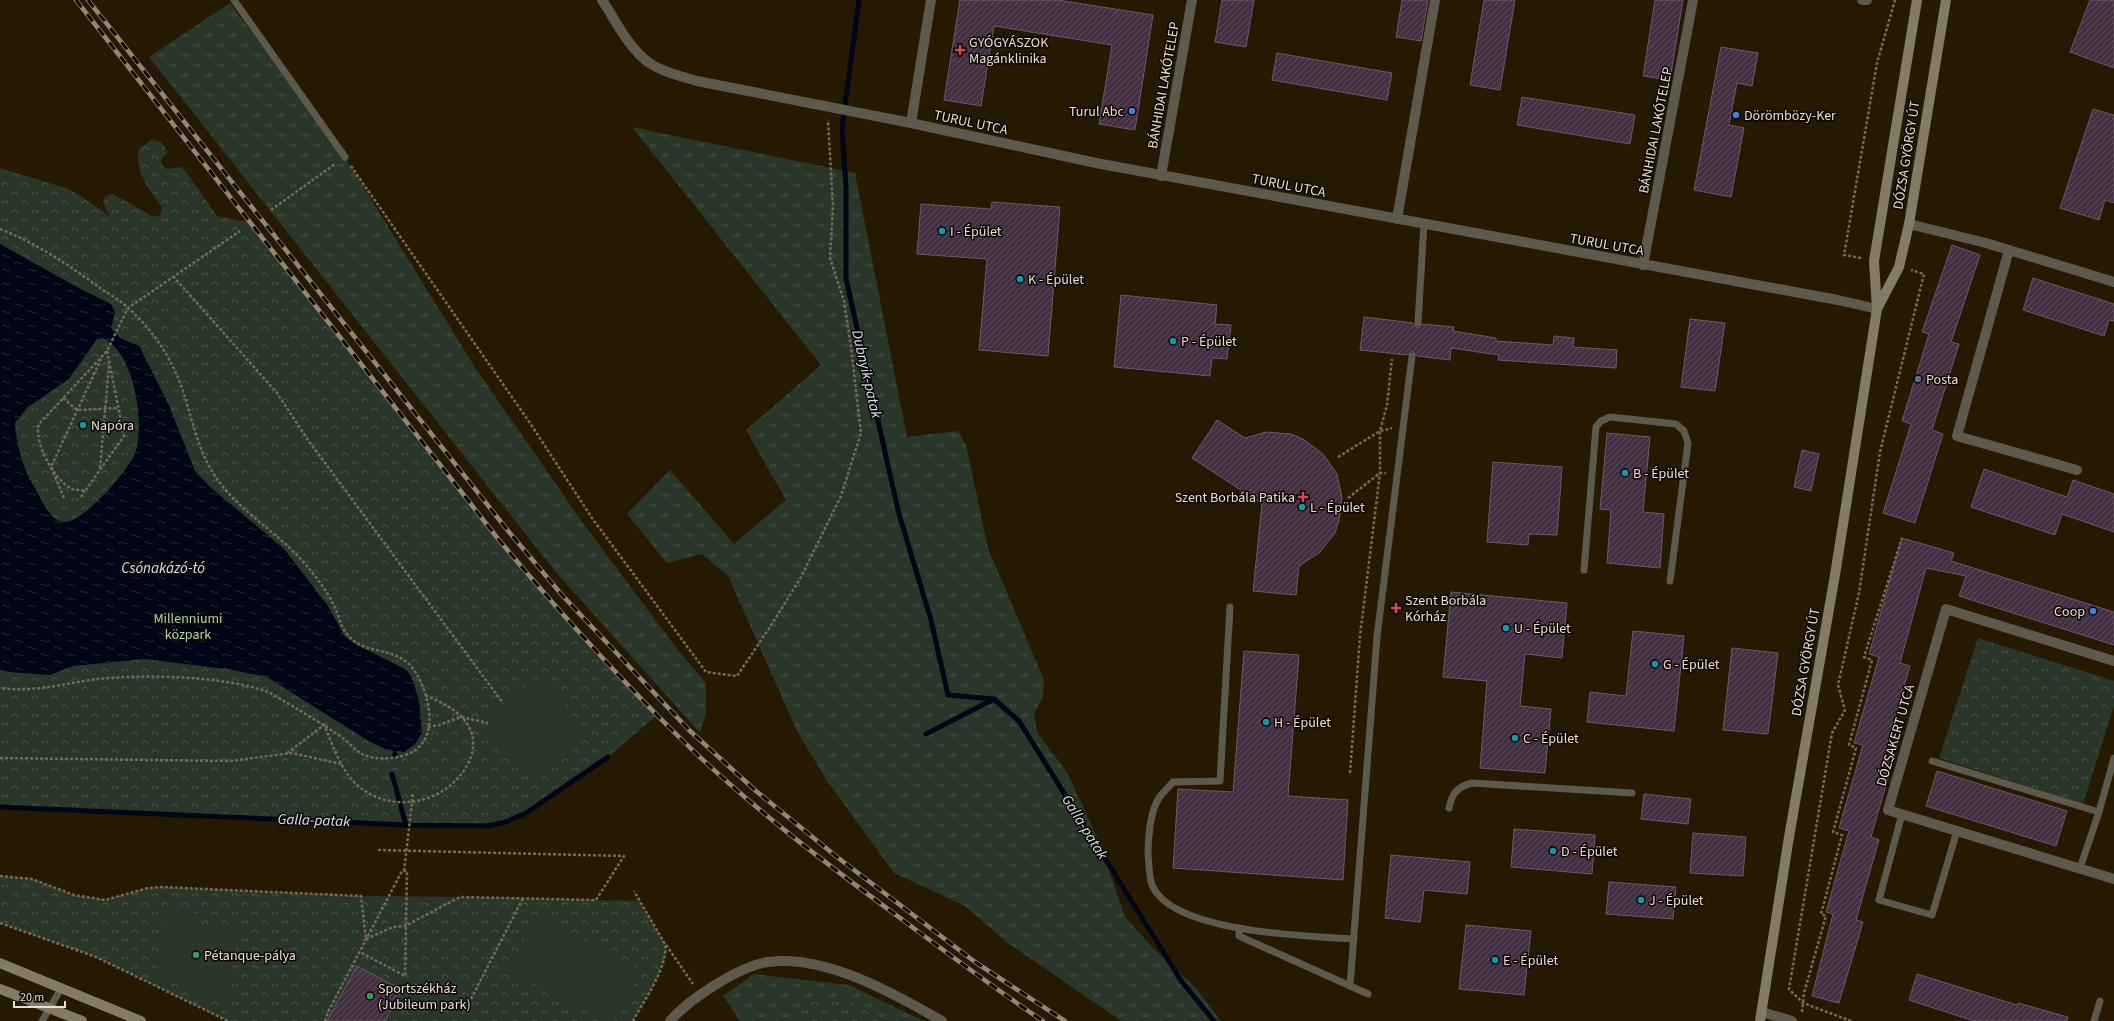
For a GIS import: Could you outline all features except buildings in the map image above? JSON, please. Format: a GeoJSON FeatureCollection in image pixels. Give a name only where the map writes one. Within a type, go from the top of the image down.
{"type":"FeatureCollection","features":[{"type":"Feature","properties":{"kind":"street","name":"TURUL UTCA"},"geometry":{"type":"LineString","coordinates":[[602,0],[632,46],[648,62],[670,73],[697,81],[858,112],[1161,176],[1838,300],[1877,309]]}},
{"type":"Feature","properties":{"kind":"street"},"geometry":{"type":"LineString","coordinates":[[911,123],[931,0]]}},
{"type":"Feature","properties":{"kind":"street","name":"BÁNHIDAI LAKÓTELEP"},"geometry":{"type":"LineString","coordinates":[[1161,176],[1192,0]]}},
{"type":"Feature","properties":{"kind":"street"},"geometry":{"type":"LineString","coordinates":[[1397,220],[1435,0]]}},
{"type":"Feature","properties":{"kind":"street","name":"BÁNHIDAI LAKÓTELEP"},"geometry":{"type":"LineString","coordinates":[[1643,265],[1693,0]]}},
{"type":"Feature","properties":{"kind":"street"},"geometry":{"type":"LineString","coordinates":[[1862,0],[1867,0]]}},
{"type":"Feature","properties":{"kind":"street","name":"DÓZSA GYÖRGY ÚT"},"geometry":{"type":"LineString","coordinates":[[1761,1017],[1790,829],[1836,568],[1877,309],[1874,261],[1917,0]]}},
{"type":"Feature","properties":{"kind":"street","name":"DÓZSA GYÖRGY ÚT"},"geometry":{"type":"LineString","coordinates":[[1877,309],[1899,267],[1909,224],[1946,0]]}},
{"type":"Feature","properties":{"kind":"street"},"geometry":{"type":"LineString","coordinates":[[1909,224],[2009,250],[2114,282]]}},
{"type":"Feature","properties":{"kind":"street"},"geometry":{"type":"LineString","coordinates":[[2009,250],[1957,436],[2077,470]]}},
{"type":"Feature","properties":{"kind":"street","name":"DÓZSAKERT UTCA"},"geometry":{"type":"LineString","coordinates":[[2114,662],[1946,609],[1888,810],[2114,879]]}},
{"type":"Feature","properties":{"kind":"street"},"geometry":{"type":"LineString","coordinates":[[670,1021],[700,994],[734,973],[768,962],[792,962],[829,969],[870,982],[942,1021]]}},
{"type":"Feature","properties":{"kind":"street"},"geometry":{"type":"LineString","coordinates":[[0,963],[62,987],[141,1021]]}},
{"type":"Feature","properties":{"kind":"street"},"geometry":{"type":"LineString","coordinates":[[0,989],[50,1007],[82,1021]]}},
{"type":"Feature","properties":{"kind":"street"},"geometry":{"type":"LineString","coordinates":[[1761,1017],[1792,1021]]}},
{"type":"Feature","properties":{"kind":"lane"},"geometry":{"type":"LineString","coordinates":[[234,0],[345,157]]}},
{"type":"Feature","properties":{"kind":"lane"},"geometry":{"type":"LineString","coordinates":[[1418,323],[1424,224]]}},
{"type":"Feature","properties":{"kind":"lane"},"geometry":{"type":"LineString","coordinates":[[1350,986],[1377,637],[1396,473],[1405,424],[1412,356]]}},
{"type":"Feature","properties":{"kind":"lane"},"geometry":{"type":"LineString","coordinates":[[1584,570],[1596,427],[1601,421],[1610,417],[1676,424],[1684,431],[1688,444],[1670,581]]}},
{"type":"Feature","properties":{"kind":"lane"},"geometry":{"type":"LineString","coordinates":[[1230,607],[1220,781],[1173,782],[1158,799],[1148,840],[1152,885],[1167,904],[1190,916],[1213,924],[1239,928],[1354,939]]}},
{"type":"Feature","properties":{"kind":"lane"},"geometry":{"type":"LineString","coordinates":[[2080,868],[2099,812],[2114,758]]}},
{"type":"Feature","properties":{"kind":"lane"},"geometry":{"type":"LineString","coordinates":[[1932,761],[2099,812]]}},
{"type":"Feature","properties":{"kind":"lane"},"geometry":{"type":"LineString","coordinates":[[1449,808],[1451,796],[1461,786],[1472,783],[1632,793]]}},
{"type":"Feature","properties":{"kind":"lane"},"geometry":{"type":"LineString","coordinates":[[1902,814],[1879,900],[1932,915],[1957,831]]}},
{"type":"Feature","properties":{"kind":"lane"},"geometry":{"type":"LineString","coordinates":[[1239,928],[1239,936],[1368,994]]}},
{"type":"Feature","properties":{"kind":"lane"},"geometry":{"type":"LineString","coordinates":[[42,1021],[62,987]]}},
{"type":"Feature","properties":{"kind":"lane"},"geometry":{"type":"LineString","coordinates":[[2094,1021],[2100,1001]]}},
{"type":"Feature","properties":{"kind":"path"},"geometry":{"type":"LineString","coordinates":[[1874,261],[1844,255],[1877,63],[1895,0]]}},
{"type":"Feature","properties":{"kind":"path"},"geometry":{"type":"LineString","coordinates":[[271,210],[345,157],[530,423],[592,518],[706,672],[737,676],[775,621],[800,579],[841,496],[861,433],[852,347],[844,301],[830,258],[834,207],[830,137],[826,106]]}},
{"type":"Feature","properties":{"kind":"path"},"geometry":{"type":"LineString","coordinates":[[0,229],[41,249],[79,272],[128,308],[150,331],[175,370],[183,390],[203,456],[223,488],[241,508],[275,535],[305,563],[330,597],[348,636],[360,644],[404,658],[416,673],[425,696],[428,708],[428,727],[426,736],[417,749],[402,757],[392,758],[365,756],[324,725],[270,693],[225,682],[141,677],[98,679],[37,689],[0,688]]}},
{"type":"Feature","properties":{"kind":"path"},"geometry":{"type":"LineString","coordinates":[[64,498],[39,439],[39,424],[108,350],[128,308],[173,276],[240,232]]}},
{"type":"Feature","properties":{"kind":"path"},"geometry":{"type":"LineString","coordinates":[[1851,1021],[1803,1003],[1789,989],[1832,733],[1845,710],[1838,685],[1859,593],[1880,452],[1924,274],[1899,267]]}},
{"type":"Feature","properties":{"kind":"path"},"geometry":{"type":"LineString","coordinates":[[173,276],[277,393],[308,440],[502,703]]}},
{"type":"Feature","properties":{"kind":"path"},"geometry":{"type":"LineString","coordinates":[[81,497],[124,436],[108,350]]}},
{"type":"Feature","properties":{"kind":"path"},"geometry":{"type":"LineString","coordinates":[[51,467],[102,357]]}},
{"type":"Feature","properties":{"kind":"path"},"geometry":{"type":"LineString","coordinates":[[1350,773],[1360,636],[1380,473],[1380,431],[1387,405],[1392,359]]}},
{"type":"Feature","properties":{"kind":"path"},"geometry":{"type":"LineString","coordinates":[[100,470],[109,360]]}},
{"type":"Feature","properties":{"kind":"path"},"geometry":{"type":"LineString","coordinates":[[63,398],[77,410],[118,408]]}},
{"type":"Feature","properties":{"kind":"path"},"geometry":{"type":"LineString","coordinates":[[1338,457],[1380,431],[1405,424]]}},
{"type":"Feature","properties":{"kind":"path"},"geometry":{"type":"LineString","coordinates":[[51,467],[72,489],[85,491]]}},
{"type":"Feature","properties":{"kind":"path"},"geometry":{"type":"LineString","coordinates":[[1348,498],[1380,473],[1396,473]]}},
{"type":"Feature","properties":{"kind":"path"},"geometry":{"type":"LineString","coordinates":[[1803,1003],[1804,993],[1826,916],[1820,914],[1842,836],[1833,832],[1856,748],[1849,745],[1872,660],[1864,657],[1902,538]]}},
{"type":"Feature","properties":{"kind":"path"},"geometry":{"type":"LineString","coordinates":[[324,725],[341,764],[356,784],[376,797],[400,802],[412,802],[428,798],[444,791],[457,780],[467,766],[472,750],[473,738],[470,727],[462,717],[448,707],[425,696]]}},
{"type":"Feature","properties":{"kind":"path"},"geometry":{"type":"LineString","coordinates":[[428,727],[439,726],[462,717],[488,723]]}},
{"type":"Feature","properties":{"kind":"path"},"geometry":{"type":"LineString","coordinates":[[286,753],[324,725]]}},
{"type":"Feature","properties":{"kind":"path"},"geometry":{"type":"LineString","coordinates":[[0,758],[230,761],[286,753],[299,753],[341,764]]}},
{"type":"Feature","properties":{"kind":"path"},"geometry":{"type":"LineString","coordinates":[[325,1021],[402,871],[404,871],[413,792]]}},
{"type":"Feature","properties":{"kind":"path"},"geometry":{"type":"LineString","coordinates":[[366,940],[393,927],[405,926],[460,896],[596,900],[624,856],[378,850]]}},
{"type":"Feature","properties":{"kind":"path"},"geometry":{"type":"LineString","coordinates":[[360,952],[405,976],[407,871],[404,871]]}},
{"type":"Feature","properties":{"kind":"path"},"geometry":{"type":"LineString","coordinates":[[0,876],[32,879],[74,895],[105,900],[148,888],[161,887],[361,896],[366,940]]}},
{"type":"Feature","properties":{"kind":"path"},"geometry":{"type":"LineString","coordinates":[[634,891],[665,944],[700,994]]}},
{"type":"Feature","properties":{"kind":"path"},"geometry":{"type":"LineString","coordinates":[[471,999],[523,898]]}},
{"type":"Feature","properties":{"kind":"path"},"geometry":{"type":"LineString","coordinates":[[0,923],[96,957],[228,1021]]}},
{"type":"Feature","properties":{"kind":"path"},"geometry":{"type":"LineString","coordinates":[[632,1021],[663,965],[666,952],[665,944]]}},
{"type":"Feature","properties":{"kind":"path"},"geometry":{"type":"LineString","coordinates":[[402,993],[415,987],[446,986]]}},
{"type":"Feature","properties":{"kind":"green space"},"geometry":{"type":"Polygon","coordinates":[[[230,3],[345,157],[476,369],[585,526],[677,649],[706,683],[706,713],[700,733],[554,570],[149,57],[230,3]]]}},
{"type":"Feature","properties":{"kind":"green space"},"geometry":{"type":"Polygon","coordinates":[[[632,127],[855,173],[907,437],[958,431],[966,445],[988,548],[1044,680],[1043,697],[1034,714],[1037,732],[1068,774],[1101,846],[1125,917],[1151,946],[1196,988],[1221,1021],[1121,1021],[1008,943],[965,906],[894,873],[827,781],[797,731],[728,576],[702,554],[667,563],[627,514],[670,470],[734,544],[786,500],[746,430],[821,365],[632,127]]]}},
{"type":"Feature","properties":{"kind":"green space","name":"Millenniumi közpark"},"geometry":{"type":"Polygon","coordinates":[[[151,140],[161,142],[168,152],[161,160],[162,165],[166,169],[180,167],[184,169],[217,216],[248,222],[497,541],[593,652],[656,716],[608,757],[526,813],[506,822],[487,826],[406,825],[0,807],[0,168],[69,189],[109,216],[103,200],[108,195],[113,194],[154,217],[160,215],[162,207],[144,180],[138,158],[139,149],[151,140]]]}},
{"type":"Feature","properties":{"kind":"green space"},"geometry":{"type":"Polygon","coordinates":[[[1978,638],[2114,681],[2114,706],[2083,804],[1939,758],[1978,638]]]}},
{"type":"Feature","properties":{"kind":"green space"},"geometry":{"type":"Polygon","coordinates":[[[535,683],[544,683],[554,690],[568,710],[577,727],[578,734],[577,742],[566,757],[541,774],[535,774],[518,767],[515,764],[491,733],[488,723],[493,712],[518,691],[535,683]]]}},
{"type":"Feature","properties":{"kind":"green space"},"geometry":{"type":"Polygon","coordinates":[[[0,876],[32,879],[74,895],[105,900],[148,888],[161,887],[361,896],[639,901],[665,944],[665,953],[663,963],[654,984],[633,1021],[228,1021],[96,957],[0,923],[0,876]]]}},
{"type":"Feature","properties":{"kind":"green space","name":"Pétanque-pálya"},"geometry":{"type":"Polygon","coordinates":[[[165,908],[202,914],[200,925],[238,930],[228,1001],[189,996],[190,985],[155,980],[165,908]]]}},
{"type":"Feature","properties":{"kind":"green space"},"geometry":{"type":"Polygon","coordinates":[[[537,915],[641,970],[615,1021],[606,1021],[508,970],[537,915]]]}},
{"type":"Feature","properties":{"kind":"green space"},"geometry":{"type":"Polygon","coordinates":[[[754,974],[849,985],[924,1021],[887,1021],[845,998],[796,1014],[797,1021],[740,1021],[723,996],[754,974]]]}},
{"type":"Feature","properties":{"kind":"green space"},"geometry":{"type":"Polygon","coordinates":[[[845,998],[887,1021],[797,1021],[796,1014],[806,1003],[845,998]]]}},
{"type":"Feature","properties":{"kind":"water","name":"Csónakázó-tó"},"geometry":{"type":"Polygon","coordinates":[[[0,244],[75,286],[111,304],[115,312],[111,328],[120,338],[139,346],[168,403],[195,471],[209,486],[284,549],[328,606],[345,637],[359,646],[407,670],[413,681],[419,701],[422,733],[415,744],[404,752],[385,749],[367,740],[267,677],[233,670],[145,659],[73,666],[50,675],[0,670],[0,244]],[[103,338],[97,339],[69,379],[28,407],[15,423],[19,452],[29,476],[48,511],[55,519],[59,521],[64,522],[72,520],[93,505],[105,494],[125,470],[136,451],[139,423],[138,406],[130,372],[123,358],[114,346],[103,338]]]}},
{"type":"Feature","properties":{"kind":"waterway","name":"Dubnyik-patak"},"geometry":{"type":"LineString","coordinates":[[859,0],[842,128],[846,188],[846,279],[899,514],[931,620],[948,695],[994,699]]}},
{"type":"Feature","properties":{"kind":"waterway","name":"Galla-patak"},"geometry":{"type":"LineString","coordinates":[[926,734],[994,699],[1019,721],[1182,982],[1214,1021]]}},
{"type":"Feature","properties":{"kind":"waterway"},"geometry":{"type":"LineString","coordinates":[[395,750],[395,755]]}},
{"type":"Feature","properties":{"kind":"waterway","name":"Galla-patak"},"geometry":{"type":"LineString","coordinates":[[0,807],[406,825],[487,826],[506,822],[526,813],[608,757]]}},
{"type":"Feature","properties":{"kind":"waterway"},"geometry":{"type":"LineString","coordinates":[[392,774],[406,825]]}},
{"type":"Feature","properties":{"kind":"railway"},"geometry":{"type":"LineString","coordinates":[[76,0],[499,540],[564,616],[632,690],[705,762],[786,832],[935,944],[1043,1021]]}},
{"type":"Feature","properties":{"kind":"railway"},"geometry":{"type":"LineString","coordinates":[[88,0],[509,532],[562,595],[689,730],[756,791],[837,857],[975,962],[1065,1021]]}},
{"type":"Feature","properties":{"kind":"place","name":"GYÓGYÁSZOK Magánklinika"},"geometry":{"type":"Point","coordinates":[960,50]}},
{"type":"Feature","properties":{"kind":"place","name":"Turul Abc"},"geometry":{"type":"Point","coordinates":[1132,111]}},
{"type":"Feature","properties":{"kind":"place","name":"Dörömbözy-Ker"},"geometry":{"type":"Point","coordinates":[1736,115]}},
{"type":"Feature","properties":{"kind":"place","name":"I - Épület"},"geometry":{"type":"Point","coordinates":[942,231]}},
{"type":"Feature","properties":{"kind":"place","name":"K - Épület"},"geometry":{"type":"Point","coordinates":[1020,279]}},
{"type":"Feature","properties":{"kind":"place","name":"P - Épület"},"geometry":{"type":"Point","coordinates":[1173,341]}},
{"type":"Feature","properties":{"kind":"place","name":"Posta"},"geometry":{"type":"Point","coordinates":[1918,379]}},
{"type":"Feature","properties":{"kind":"place","name":"Napóra"},"geometry":{"type":"Point","coordinates":[83,425]}},
{"type":"Feature","properties":{"kind":"place","name":"B - Épület"},"geometry":{"type":"Point","coordinates":[1625,473]}},
{"type":"Feature","properties":{"kind":"place","name":"Szent Borbála Patika"},"geometry":{"type":"Point","coordinates":[1303,497]}},
{"type":"Feature","properties":{"kind":"place","name":"L - Épület"},"geometry":{"type":"Point","coordinates":[1302,507]}},
{"type":"Feature","properties":{"kind":"place","name":"Szent Borbála Kórház"},"geometry":{"type":"Point","coordinates":[1396,608]}},
{"type":"Feature","properties":{"kind":"place","name":"Coop"},"geometry":{"type":"Point","coordinates":[2093,611]}},
{"type":"Feature","properties":{"kind":"place","name":"U - Épület"},"geometry":{"type":"Point","coordinates":[1506,628]}},
{"type":"Feature","properties":{"kind":"place","name":"G - Épület"},"geometry":{"type":"Point","coordinates":[1655,664]}},
{"type":"Feature","properties":{"kind":"place","name":"H - Épület"},"geometry":{"type":"Point","coordinates":[1266,722]}},
{"type":"Feature","properties":{"kind":"place","name":"C - Épület"},"geometry":{"type":"Point","coordinates":[1515,738]}},
{"type":"Feature","properties":{"kind":"place","name":"D - Épület"},"geometry":{"type":"Point","coordinates":[1553,851]}},
{"type":"Feature","properties":{"kind":"place","name":"J - Épület"},"geometry":{"type":"Point","coordinates":[1641,900]}},
{"type":"Feature","properties":{"kind":"place","name":"Pétanque-pálya"},"geometry":{"type":"Point","coordinates":[196,955]}},
{"type":"Feature","properties":{"kind":"place","name":"E - Épület"},"geometry":{"type":"Point","coordinates":[1495,960]}},
{"type":"Feature","properties":{"kind":"place","name":"Sportszékház (Jubileum park)"},"geometry":{"type":"Point","coordinates":[370,996]}}]}
